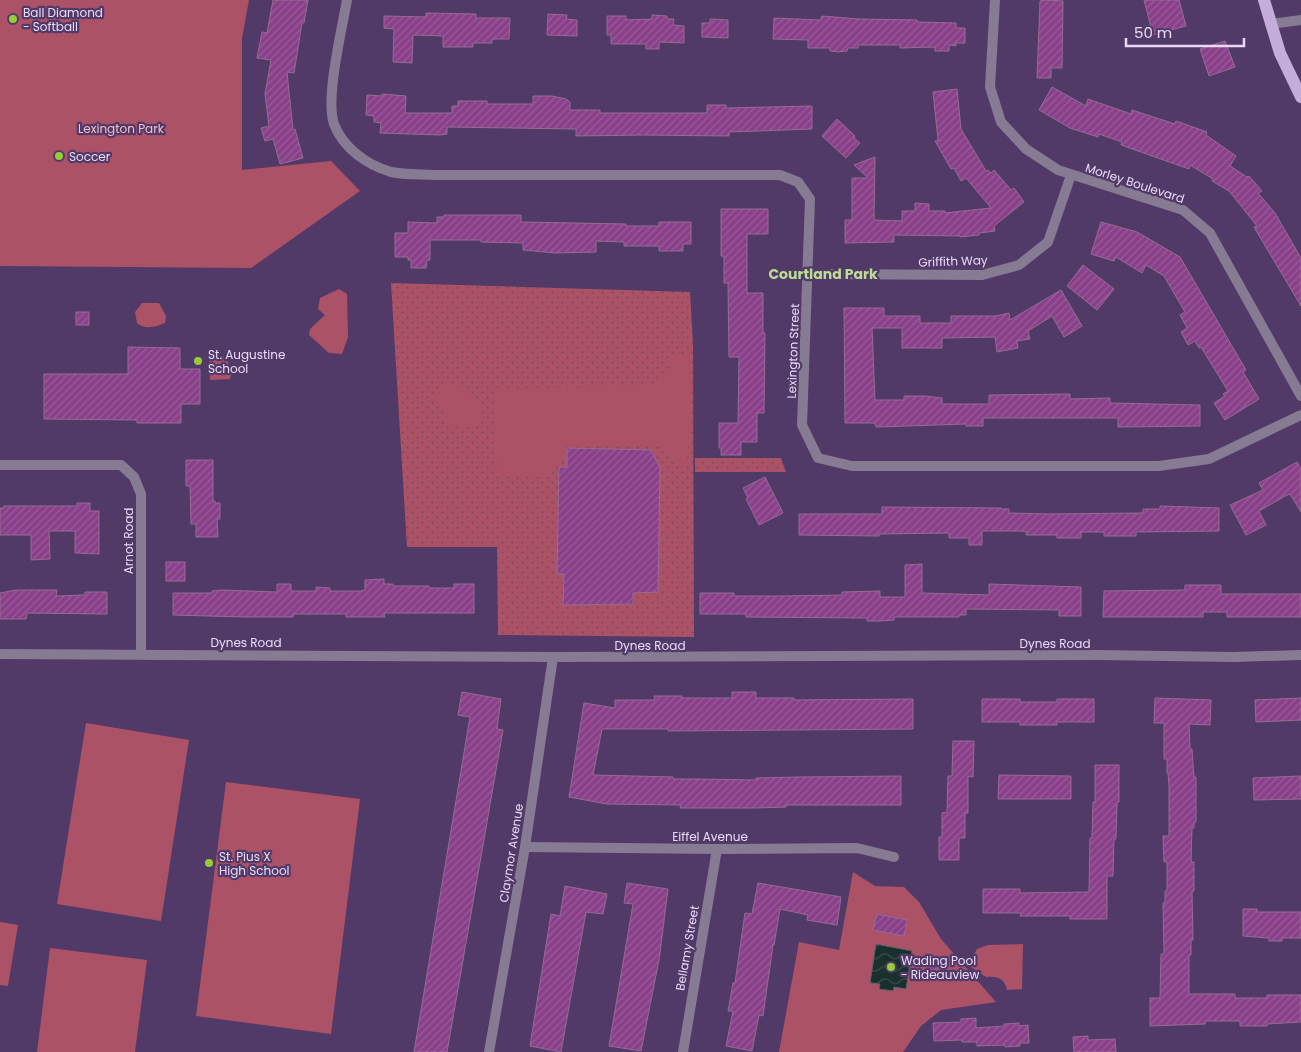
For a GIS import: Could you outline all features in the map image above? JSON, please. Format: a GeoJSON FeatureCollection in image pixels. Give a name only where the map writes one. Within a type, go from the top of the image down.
{"type":"FeatureCollection","features":[{"type":"Feature","properties":{"kind":"main road"},"geometry":{"type":"LineString","coordinates":[[1264,0],[1280,53],[1301,97]]}},
{"type":"Feature","properties":{"kind":"street","name":"Lexington Street"},"geometry":{"type":"LineString","coordinates":[[347,0],[331,108],[334,124],[344,141],[366,162],[393,172],[436,175],[780,175],[798,182],[810,198],[802,426],[818,458],[852,466],[1159,466],[1209,459],[1301,415]]}},
{"type":"Feature","properties":{"kind":"street","name":"Morley Boulevard"},"geometry":{"type":"LineString","coordinates":[[995,0],[990,87],[1001,122],[1026,149],[1058,170],[1183,210],[1210,233],[1301,396]]}},
{"type":"Feature","properties":{"kind":"street"},"geometry":{"type":"LineString","coordinates":[[1270,24],[1301,20]]}},
{"type":"Feature","properties":{"kind":"street","name":"Griffith Way"},"geometry":{"type":"LineString","coordinates":[[808,274],[982,275],[1019,265],[1048,242],[1071,175]]}},
{"type":"Feature","properties":{"kind":"street","name":"Arnot Road"},"geometry":{"type":"LineString","coordinates":[[0,465],[121,465],[134,477],[141,494],[141,654]]}},
{"type":"Feature","properties":{"kind":"street","name":"Dynes Road"},"geometry":{"type":"LineString","coordinates":[[0,654],[553,658],[1098,655],[1234,657],[1301,655]]}},
{"type":"Feature","properties":{"kind":"street","name":"Claymor Avenue"},"geometry":{"type":"LineString","coordinates":[[489,1052],[525,847],[553,658]]}},
{"type":"Feature","properties":{"kind":"street","name":"Eiffel Avenue"},"geometry":{"type":"LineString","coordinates":[[525,847],[857,848],[894,857]]}},
{"type":"Feature","properties":{"kind":"street","name":"Bellamy Street"},"geometry":{"type":"LineString","coordinates":[[683,1052],[717,849]]}},
{"type":"Feature","properties":{"kind":"green space","name":"Lexington Park"},"geometry":{"type":"Polygon","coordinates":[[[0,0],[249,0],[242,38],[242,170],[331,161],[360,191],[251,268],[0,266],[0,0]]]}},
{"type":"Feature","properties":{"kind":"green space"},"geometry":{"type":"Polygon","coordinates":[[[391,283],[690,292],[693,344],[694,637],[498,635],[497,547],[407,547],[391,283]]]}},
{"type":"Feature","properties":{"kind":"green space"},"geometry":{"type":"Polygon","coordinates":[[[339,289],[347,294],[348,337],[342,354],[329,353],[309,335],[310,329],[325,315],[318,309],[320,298],[339,289]]]}},
{"type":"Feature","properties":{"kind":"green space"},"geometry":{"type":"Polygon","coordinates":[[[142,303],[159,303],[166,316],[165,323],[154,327],[147,327],[137,323],[135,312],[142,303]]]}},
{"type":"Feature","properties":{"kind":"green space"},"geometry":{"type":"Polygon","coordinates":[[[673,354],[691,355],[687,466],[676,465],[662,447],[563,445],[562,465],[553,464],[552,477],[497,475],[495,388],[656,387],[668,371],[673,354]]]}},
{"type":"Feature","properties":{"kind":"green space"},"geometry":{"type":"Polygon","coordinates":[[[225,356],[232,371],[230,379],[210,380],[209,360],[225,356]]]}},
{"type":"Feature","properties":{"kind":"green space"},"geometry":{"type":"Polygon","coordinates":[[[456,386],[483,409],[478,423],[462,429],[450,423],[434,400],[440,387],[456,386]]]}},
{"type":"Feature","properties":{"kind":"green space"},"geometry":{"type":"Polygon","coordinates":[[[695,458],[781,458],[786,472],[695,472],[695,458]]]}},
{"type":"Feature","properties":{"kind":"green space"},"geometry":{"type":"Polygon","coordinates":[[[86,723],[189,740],[161,921],[57,904],[86,723]]]}},
{"type":"Feature","properties":{"kind":"green space"},"geometry":{"type":"Polygon","coordinates":[[[226,782],[360,799],[331,1034],[196,1016],[226,782]]]}},
{"type":"Feature","properties":{"kind":"green space"},"geometry":{"type":"Polygon","coordinates":[[[853,872],[875,886],[904,887],[919,902],[941,939],[996,1002],[941,1010],[921,1026],[903,1052],[779,1052],[799,942],[839,950],[853,872]]]}},
{"type":"Feature","properties":{"kind":"green space"},"geometry":{"type":"Polygon","coordinates":[[[0,922],[18,925],[8,986],[0,985],[0,922]]]}},
{"type":"Feature","properties":{"kind":"green space"},"geometry":{"type":"Polygon","coordinates":[[[1023,944],[1022,989],[1007,990],[1002,980],[986,977],[968,965],[977,949],[988,945],[1023,944]]]}},
{"type":"Feature","properties":{"kind":"green space"},"geometry":{"type":"Polygon","coordinates":[[[50,948],[147,960],[135,1052],[37,1052],[50,948]]]}},
{"type":"Feature","properties":{"kind":"water","name":"Wading Pool - Rideauview"},"geometry":{"type":"Polygon","coordinates":[[[876,944],[912,951],[906,989],[894,987],[893,991],[879,989],[880,984],[870,983],[876,944]]]}},
{"type":"Feature","properties":{"kind":"building"},"geometry":{"type":"Polygon","coordinates":[[[273,0],[308,0],[304,23],[302,23],[294,73],[287,72],[293,130],[295,129],[303,158],[280,164],[273,139],[265,141],[261,128],[269,126],[265,94],[271,60],[257,58],[262,32],[267,33],[273,0]]]}},
{"type":"Feature","properties":{"kind":"building"},"geometry":{"type":"Polygon","coordinates":[[[1144,0],[1179,0],[1186,26],[1153,35],[1144,0]]]}},
{"type":"Feature","properties":{"kind":"building"},"geometry":{"type":"Polygon","coordinates":[[[1040,1],[1063,1],[1062,68],[1051,68],[1051,78],[1037,78],[1040,1]]]}},
{"type":"Feature","properties":{"kind":"building"},"geometry":{"type":"Polygon","coordinates":[[[426,13],[476,14],[476,18],[510,18],[509,39],[492,39],[492,43],[473,43],[473,47],[443,47],[443,36],[413,35],[412,63],[393,62],[394,29],[384,28],[384,16],[426,17],[426,13]]]}},
{"type":"Feature","properties":{"kind":"building"},"geometry":{"type":"Polygon","coordinates":[[[548,14],[567,15],[566,19],[577,20],[577,36],[547,35],[548,14]]]}},
{"type":"Feature","properties":{"kind":"building"},"geometry":{"type":"Polygon","coordinates":[[[652,15],[667,16],[667,19],[674,19],[673,25],[684,26],[684,43],[659,42],[659,49],[646,49],[646,44],[611,44],[611,35],[607,35],[607,16],[626,16],[626,20],[652,19],[652,15]]]}},
{"type":"Feature","properties":{"kind":"building"},"geometry":{"type":"Polygon","coordinates":[[[822,16],[956,23],[956,28],[965,28],[965,43],[956,43],[956,46],[949,45],[949,51],[935,51],[935,47],[900,48],[900,45],[858,45],[858,48],[848,48],[847,51],[838,52],[830,51],[830,48],[808,48],[808,40],[773,39],[774,18],[819,20],[822,16]]]}},
{"type":"Feature","properties":{"kind":"building"},"geometry":{"type":"Polygon","coordinates":[[[710,19],[728,20],[728,38],[702,37],[702,23],[710,23],[710,19]]]}},
{"type":"Feature","properties":{"kind":"building"},"geometry":{"type":"Polygon","coordinates":[[[1225,41],[1235,67],[1209,76],[1200,49],[1225,41]]]}},
{"type":"Feature","properties":{"kind":"building"},"geometry":{"type":"Polygon","coordinates":[[[1052,87],[1086,106],[1088,99],[1131,114],[1132,110],[1175,124],[1176,121],[1207,132],[1206,135],[1236,156],[1230,166],[1247,177],[1249,176],[1262,191],[1258,193],[1275,213],[1301,258],[1301,306],[1254,227],[1257,226],[1229,191],[1190,165],[1189,169],[1121,145],[1122,142],[1099,134],[1098,137],[1070,128],[1039,110],[1052,87]]]}},
{"type":"Feature","properties":{"kind":"building"},"geometry":{"type":"Polygon","coordinates":[[[957,89],[961,129],[986,171],[988,170],[991,173],[994,170],[1011,190],[1014,188],[1024,202],[994,226],[995,231],[979,233],[979,235],[960,237],[894,235],[894,242],[845,243],[845,220],[852,220],[852,178],[868,178],[854,165],[875,157],[874,220],[902,221],[902,211],[915,211],[915,203],[929,204],[929,211],[945,211],[945,213],[991,208],[966,178],[961,181],[954,168],[951,169],[935,141],[938,140],[933,92],[957,89]]]}},
{"type":"Feature","properties":{"kind":"building"},"geometry":{"type":"Polygon","coordinates":[[[382,94],[406,96],[405,113],[452,113],[452,106],[458,106],[458,101],[487,101],[487,104],[533,104],[533,96],[552,96],[566,99],[570,102],[570,110],[600,110],[600,113],[707,113],[707,105],[726,105],[726,108],[812,106],[812,129],[729,132],[729,136],[576,136],[576,129],[447,127],[447,134],[440,135],[380,133],[381,123],[374,122],[374,116],[366,115],[367,95],[382,96],[382,94]]]}},
{"type":"Feature","properties":{"kind":"building"},"geometry":{"type":"Polygon","coordinates":[[[837,119],[860,143],[846,158],[822,136],[837,119]]]}},
{"type":"Feature","properties":{"kind":"building"},"geometry":{"type":"Polygon","coordinates":[[[721,209],[768,209],[768,234],[747,234],[747,293],[763,293],[763,333],[765,333],[764,413],[757,413],[757,442],[741,442],[741,455],[721,455],[721,448],[719,448],[719,423],[738,423],[739,357],[729,357],[728,283],[724,283],[724,256],[721,256],[721,209]]]}},
{"type":"Feature","properties":{"kind":"building"},"geometry":{"type":"Polygon","coordinates":[[[444,215],[521,215],[521,222],[626,224],[626,226],[659,226],[659,222],[691,222],[691,244],[683,244],[683,251],[659,251],[659,246],[624,246],[624,242],[596,241],[596,252],[555,253],[523,250],[523,243],[481,242],[481,240],[430,240],[430,260],[427,260],[426,268],[411,268],[411,260],[408,260],[408,257],[395,257],[395,233],[408,233],[408,222],[437,223],[437,217],[444,217],[444,215]]]}},
{"type":"Feature","properties":{"kind":"building"},"geometry":{"type":"Polygon","coordinates":[[[1101,222],[1137,232],[1180,257],[1246,370],[1243,372],[1259,399],[1225,420],[1214,403],[1225,396],[1223,394],[1228,391],[1201,347],[1199,348],[1195,341],[1188,345],[1181,332],[1187,328],[1180,315],[1185,312],[1164,276],[1146,265],[1142,273],[1116,257],[1114,261],[1091,254],[1101,222]]]}},
{"type":"Feature","properties":{"kind":"building"},"geometry":{"type":"Polygon","coordinates":[[[1083,265],[1114,289],[1097,310],[1067,286],[1083,265]]]}},
{"type":"Feature","properties":{"kind":"building"},"geometry":{"type":"Polygon","coordinates":[[[1061,290],[1082,326],[1064,337],[1052,316],[1028,331],[1030,339],[1017,341],[1018,348],[997,352],[995,337],[942,338],[942,348],[902,348],[902,328],[872,328],[875,400],[904,400],[904,396],[925,396],[942,398],[942,404],[989,404],[989,395],[1070,394],[1070,399],[1110,398],[1110,403],[1200,405],[1200,426],[1118,427],[1118,418],[983,418],[983,426],[966,426],[966,424],[876,427],[875,423],[845,423],[844,308],[884,308],[884,316],[920,316],[920,323],[951,323],[951,316],[996,316],[1009,313],[1010,320],[1061,290]]]}},
{"type":"Feature","properties":{"kind":"building"},"geometry":{"type":"Polygon","coordinates":[[[76,312],[89,312],[89,325],[76,325],[76,312]]]}},
{"type":"Feature","properties":{"kind":"building"},"geometry":{"type":"Polygon","coordinates":[[[128,347],[180,348],[180,369],[200,369],[200,404],[181,404],[181,423],[137,423],[137,420],[44,419],[44,374],[128,374],[128,347]]]}},
{"type":"Feature","properties":{"kind":"building"},"geometry":{"type":"Polygon","coordinates":[[[567,448],[651,450],[660,468],[658,592],[633,593],[633,604],[563,605],[564,574],[557,574],[559,467],[567,467],[567,448]]]}},
{"type":"Feature","properties":{"kind":"building"},"geometry":{"type":"Polygon","coordinates":[[[186,460],[213,460],[213,501],[220,503],[220,519],[217,519],[218,537],[196,537],[196,524],[191,524],[190,486],[186,486],[186,460]]]}},
{"type":"Feature","properties":{"kind":"building"},"geometry":{"type":"Polygon","coordinates":[[[1297,462],[1301,469],[1301,512],[1290,494],[1287,495],[1259,511],[1266,525],[1246,535],[1230,505],[1263,490],[1259,483],[1297,462]]]}},
{"type":"Feature","properties":{"kind":"building"},"geometry":{"type":"Polygon","coordinates":[[[765,477],[783,513],[759,525],[746,499],[748,498],[743,488],[765,477]]]}},
{"type":"Feature","properties":{"kind":"building"},"geometry":{"type":"Polygon","coordinates":[[[77,503],[90,503],[90,511],[99,511],[99,554],[75,553],[75,531],[49,531],[50,559],[31,560],[31,535],[0,535],[0,508],[4,508],[4,506],[77,506],[77,503]]]}},
{"type":"Feature","properties":{"kind":"building"},"geometry":{"type":"Polygon","coordinates":[[[1160,506],[1219,508],[1219,531],[1136,532],[1136,536],[1104,536],[1104,532],[1081,532],[1081,538],[1057,538],[1057,535],[1026,535],[1027,532],[1021,531],[982,531],[982,545],[969,545],[969,538],[949,538],[949,533],[879,534],[879,536],[799,535],[799,514],[882,514],[882,507],[1001,508],[1009,509],[1009,513],[1049,514],[1143,513],[1143,509],[1160,509],[1160,506]]]}},
{"type":"Feature","properties":{"kind":"building"},"geometry":{"type":"Polygon","coordinates":[[[166,562],[185,562],[185,581],[166,581],[166,562]]]}},
{"type":"Feature","properties":{"kind":"building"},"geometry":{"type":"Polygon","coordinates":[[[922,564],[922,593],[989,595],[989,584],[1081,587],[1081,616],[1059,616],[1059,610],[966,609],[966,615],[959,615],[959,617],[894,617],[894,620],[880,621],[867,621],[867,618],[746,617],[746,614],[700,614],[700,593],[734,593],[734,596],[782,596],[842,595],[842,592],[880,591],[880,597],[905,597],[905,565],[922,564]]]}},
{"type":"Feature","properties":{"kind":"building"},"geometry":{"type":"Polygon","coordinates":[[[384,579],[384,584],[393,584],[393,586],[429,586],[429,588],[454,588],[454,584],[474,584],[474,613],[384,613],[385,617],[346,617],[346,614],[294,614],[293,617],[173,615],[173,593],[212,593],[212,591],[222,590],[277,592],[277,584],[291,584],[291,591],[316,591],[316,587],[330,588],[330,591],[361,591],[365,590],[365,580],[384,579]]]}},
{"type":"Feature","properties":{"kind":"building"},"geometry":{"type":"Polygon","coordinates":[[[1185,585],[1221,585],[1221,594],[1301,594],[1301,617],[1227,617],[1227,612],[1203,612],[1203,617],[1103,617],[1104,591],[1185,590],[1185,585]]]}},
{"type":"Feature","properties":{"kind":"building"},"geometry":{"type":"Polygon","coordinates":[[[16,590],[57,590],[56,596],[85,595],[85,592],[107,592],[107,614],[27,613],[26,619],[0,619],[0,593],[16,590]]]}},
{"type":"Feature","properties":{"kind":"building"},"geometry":{"type":"Polygon","coordinates":[[[462,692],[501,699],[497,729],[503,730],[447,1052],[414,1052],[470,717],[458,715],[462,692]]]}},
{"type":"Feature","properties":{"kind":"building"},"geometry":{"type":"Polygon","coordinates":[[[732,692],[756,692],[756,698],[794,698],[794,700],[913,699],[913,729],[668,731],[668,729],[602,729],[593,775],[673,777],[673,779],[756,780],[756,778],[901,776],[901,805],[786,805],[786,807],[756,808],[680,808],[681,805],[607,804],[569,797],[584,703],[615,708],[615,700],[655,700],[654,696],[732,698],[732,692]]]}},
{"type":"Feature","properties":{"kind":"building"},"geometry":{"type":"Polygon","coordinates":[[[1155,698],[1211,700],[1210,725],[1189,724],[1190,749],[1192,749],[1194,777],[1196,777],[1196,822],[1194,822],[1194,828],[1192,828],[1191,862],[1194,862],[1194,891],[1192,891],[1193,940],[1191,940],[1191,955],[1189,955],[1189,994],[1235,994],[1235,998],[1267,998],[1267,995],[1301,995],[1301,1022],[1267,1024],[1267,1026],[1240,1026],[1240,1021],[1205,1021],[1205,1024],[1150,1026],[1150,998],[1160,998],[1161,954],[1164,954],[1163,903],[1165,903],[1165,891],[1167,891],[1167,862],[1164,862],[1163,836],[1169,836],[1169,786],[1167,759],[1164,759],[1164,723],[1154,723],[1155,698]]]}},
{"type":"Feature","properties":{"kind":"building"},"geometry":{"type":"Polygon","coordinates":[[[1301,698],[1301,720],[1256,722],[1255,700],[1301,698]]]}},
{"type":"Feature","properties":{"kind":"building"},"geometry":{"type":"Polygon","coordinates":[[[982,699],[1020,699],[1020,702],[1057,702],[1057,699],[1094,699],[1094,722],[1020,725],[1020,722],[982,722],[982,699]]]}},
{"type":"Feature","properties":{"kind":"building"},"geometry":{"type":"Polygon","coordinates":[[[953,741],[974,741],[973,777],[968,776],[968,813],[965,813],[965,838],[959,838],[959,860],[939,860],[939,837],[942,837],[942,813],[947,812],[948,776],[952,776],[953,741]]]}},
{"type":"Feature","properties":{"kind":"building"},"geometry":{"type":"Polygon","coordinates":[[[1095,765],[1119,765],[1119,802],[1117,802],[1116,839],[1114,839],[1113,876],[1107,876],[1107,919],[1070,919],[1070,916],[1020,916],[1021,913],[983,913],[983,889],[1020,889],[1020,893],[1089,892],[1090,838],[1092,838],[1093,802],[1095,802],[1095,765]]]}},
{"type":"Feature","properties":{"kind":"building"},"geometry":{"type":"Polygon","coordinates":[[[999,775],[1071,776],[1071,799],[998,799],[999,775]]]}},
{"type":"Feature","properties":{"kind":"building"},"geometry":{"type":"Polygon","coordinates":[[[1301,776],[1301,799],[1254,800],[1253,778],[1301,776]]]}},
{"type":"Feature","properties":{"kind":"building"},"geometry":{"type":"Polygon","coordinates":[[[627,883],[668,889],[659,960],[641,1051],[609,1046],[633,904],[624,903],[627,883]]]}},
{"type":"Feature","properties":{"kind":"building"},"geometry":{"type":"Polygon","coordinates":[[[758,883],[841,897],[837,925],[807,920],[808,915],[780,909],[763,1016],[759,1015],[752,1051],[726,1046],[733,1011],[728,1011],[733,983],[735,983],[745,913],[752,914],[758,883]]]}},
{"type":"Feature","properties":{"kind":"building"},"geometry":{"type":"Polygon","coordinates":[[[565,886],[607,894],[603,914],[586,912],[561,1052],[530,1046],[551,914],[560,916],[565,886]]]}},
{"type":"Feature","properties":{"kind":"building"},"geometry":{"type":"Polygon","coordinates":[[[1243,909],[1257,909],[1257,912],[1301,912],[1301,938],[1282,938],[1282,941],[1269,941],[1269,938],[1243,936],[1243,909]]]}},
{"type":"Feature","properties":{"kind":"building"},"geometry":{"type":"Polygon","coordinates":[[[877,914],[907,920],[904,936],[873,930],[877,914]]]}},
{"type":"Feature","properties":{"kind":"building"},"geometry":{"type":"Polygon","coordinates":[[[930,956],[936,956],[940,963],[936,970],[930,970],[926,966],[926,960],[930,956]]]}},
{"type":"Feature","properties":{"kind":"building"},"geometry":{"type":"Polygon","coordinates":[[[976,1018],[976,1028],[1019,1023],[1019,1026],[1028,1025],[1029,1043],[1005,1047],[1005,1045],[977,1046],[977,1042],[962,1042],[962,1040],[934,1041],[933,1023],[961,1022],[961,1019],[976,1018]]]}},
{"type":"Feature","properties":{"kind":"building"},"geometry":{"type":"Polygon","coordinates":[[[1088,1036],[1088,1040],[1115,1039],[1116,1052],[1074,1052],[1073,1037],[1088,1036]]]}},
{"type":"Feature","properties":{"kind":"place","name":"Ball Diamond - Softball"},"geometry":{"type":"Point","coordinates":[13,19]}},
{"type":"Feature","properties":{"kind":"place","name":"Soccer"},"geometry":{"type":"Point","coordinates":[59,156]}},
{"type":"Feature","properties":{"kind":"place","name":"St. Augustine School"},"geometry":{"type":"Point","coordinates":[198,361]}},
{"type":"Feature","properties":{"kind":"place","name":"St. Pius X High School"},"geometry":{"type":"Point","coordinates":[209,863]}},
{"type":"Feature","properties":{"kind":"place","name":"Wading Pool - Rideauview"},"geometry":{"type":"Point","coordinates":[891,967]}},
{"type":"Feature","properties":{"kind":"district","name":"Courtland Park"},"geometry":{"type":"Point","coordinates":[823,274]}}]}
